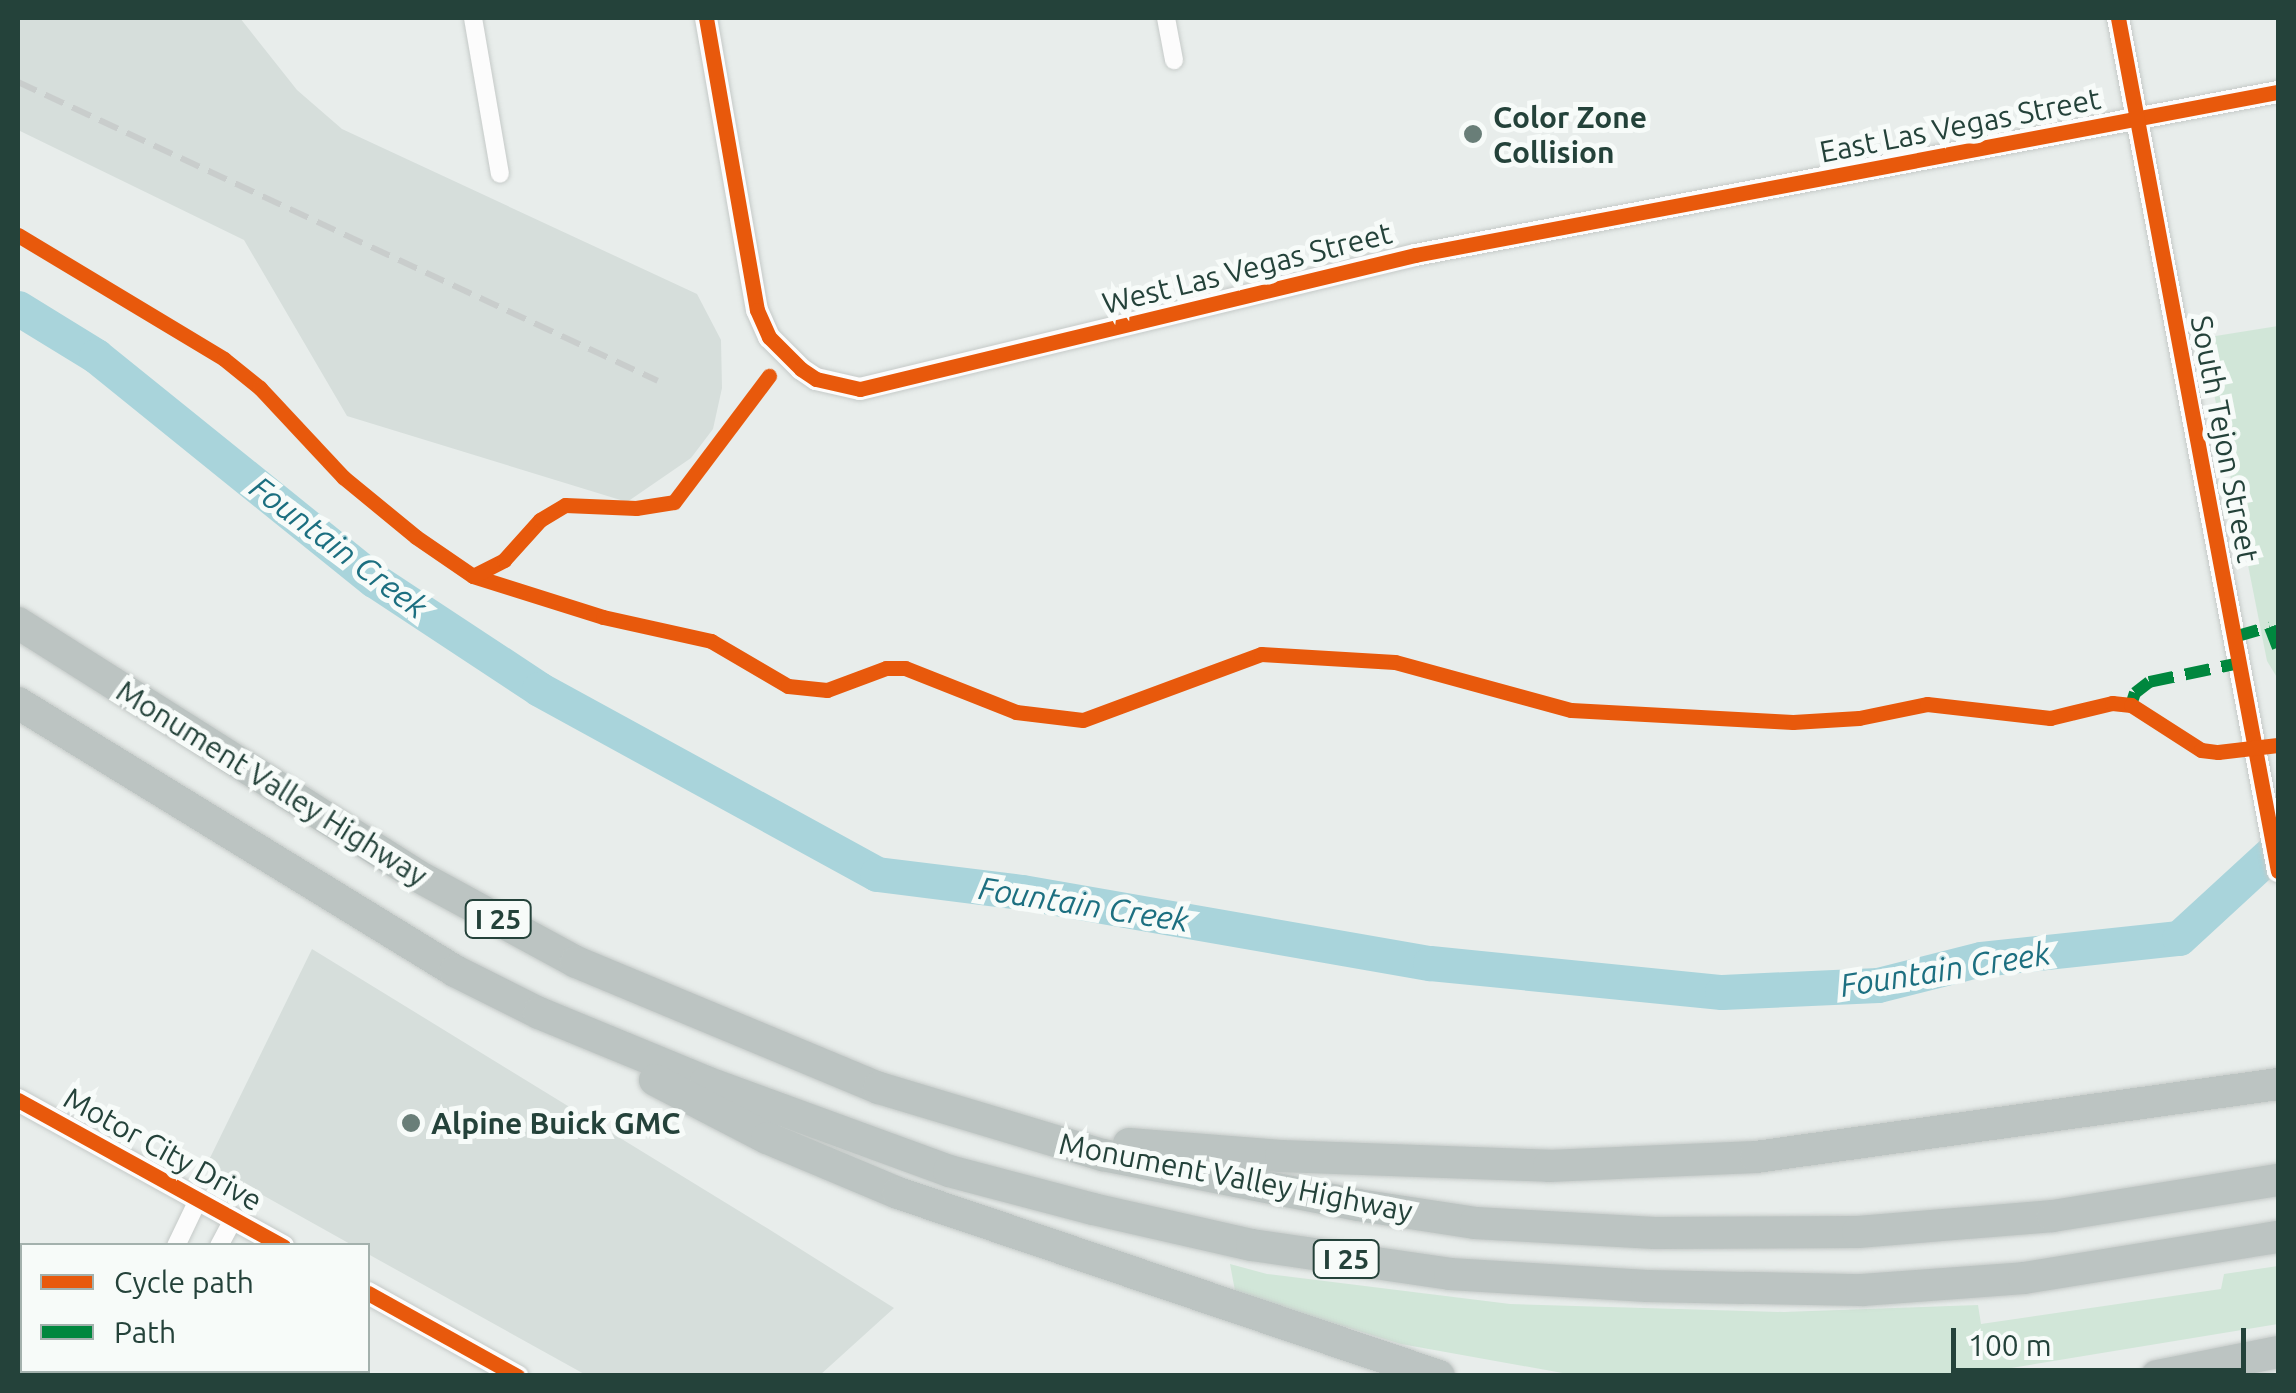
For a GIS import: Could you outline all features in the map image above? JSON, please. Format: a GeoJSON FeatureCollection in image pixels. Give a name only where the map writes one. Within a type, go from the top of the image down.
{"type":"FeatureCollection","features":[{"type":"Feature","properties":{"kind":"highway","name":"Monument Valley Highway"},"geometry":{"type":"LineString","coordinates":[[18,623],[416,875],[576,962],[879,1088],[1020,1132],[1183,1174],[1475,1223],[1656,1233],[1858,1232],[2053,1216],[2278,1180]]}},
{"type":"Feature","properties":{"kind":"highway","name":"Monument Valley Highway"},"geometry":{"type":"LineString","coordinates":[[18,703],[455,972],[539,1013],[706,1082],[949,1170],[1252,1245],[1450,1274],[1646,1286],[1862,1290],[2024,1278],[2278,1237]]}},
{"type":"Feature","properties":{"kind":"highway"},"geometry":{"type":"LineString","coordinates":[[539,1013],[702,1107],[898,1193],[1438,1376]]}},
{"type":"Feature","properties":{"kind":"highway"},"geometry":{"type":"LineString","coordinates":[[1020,1132],[1281,1156],[1548,1166],[1612,1164],[1756,1157],[2278,1084]]}},
{"type":"Feature","properties":{"kind":"highway"},"geometry":{"type":"LineString","coordinates":[[2157,1376],[2278,1352]]}},
{"type":"Feature","properties":{"kind":"street"},"geometry":{"type":"LineString","coordinates":[[473,18],[500,174]]}},
{"type":"Feature","properties":{"kind":"street","name":"West Las Vegas Street"},"geometry":{"type":"LineString","coordinates":[[706,18],[757,310],[769,336],[802,369],[836,386],[860,389],[892,384],[1414,255],[1711,200]]}},
{"type":"Feature","properties":{"kind":"street"},"geometry":{"type":"LineString","coordinates":[[1166,18],[1174,60]]}},
{"type":"Feature","properties":{"kind":"street","name":"South Tejon Street"},"geometry":{"type":"LineString","coordinates":[[2118,18],[2278,871]]}},
{"type":"Feature","properties":{"kind":"street","name":"East Las Vegas Street"},"geometry":{"type":"LineString","coordinates":[[1711,200],[2278,92]]}},
{"type":"Feature","properties":{"kind":"street","name":"Motor City Drive"},"geometry":{"type":"LineString","coordinates":[[18,1100],[278,1243]]}},
{"type":"Feature","properties":{"kind":"street"},"geometry":{"type":"LineString","coordinates":[[177,1243],[199,1198]]}},
{"type":"Feature","properties":{"kind":"street"},"geometry":{"type":"LineString","coordinates":[[221,1243],[234,1218]]}},
{"type":"Feature","properties":{"kind":"street"},"geometry":{"type":"LineString","coordinates":[[370,1294],[517,1376]]}},
{"type":"Feature","properties":{"kind":"shaded area"},"geometry":{"type":"Polygon","coordinates":[[[18,18],[240,18],[297,90],[342,129],[697,294],[721,340],[722,388],[713,429],[691,458],[627,502],[347,416],[244,240],[18,130],[18,18]]]}},
{"type":"Feature","properties":{"kind":"shaded area","name":"Alpine Buick GMC"},"geometry":{"type":"Polygon","coordinates":[[[312,949],[894,1308],[820,1375],[586,1375],[370,1255],[370,1243],[348,1243],[207,1164],[312,949]]]}},
{"type":"Feature","properties":{"kind":"green space"},"geometry":{"type":"Polygon","coordinates":[[[2278,326],[2278,679],[2267,661],[2203,338],[2278,326]]]}},
{"type":"Feature","properties":{"kind":"green space"},"geometry":{"type":"Polygon","coordinates":[[[1230,1264],[1267,1274],[1510,1304],[1784,1312],[1978,1305],[1981,1324],[2221,1289],[2224,1274],[2278,1266],[2278,1324],[1969,1375],[1579,1376],[1401,1344],[1294,1311],[1235,1291],[1230,1264]]]}},
{"type":"Feature","properties":{"kind":"waterway","name":"Fountain Creek"},"geometry":{"type":"LineString","coordinates":[[18,308],[96,356],[374,580],[539,689],[877,874],[1022,892],[1430,963],[1722,992],[1878,985],[1981,959],[2179,938],[2278,847]]}},
{"type":"Feature","properties":{"kind":"railway"},"geometry":{"type":"LineString","coordinates":[[18,82],[658,381]]}},
{"type":"Feature","properties":{"kind":"marked path"},"geometry":{"type":"LineString","coordinates":[[2234,637],[2270,627],[2278,648]]}},
{"type":"Feature","properties":{"kind":"marked path"},"geometry":{"type":"LineString","coordinates":[[2131,705],[2135,693],[2149,682],[2239,663]]}},
{"type":"Feature","properties":{"kind":"cycle path"},"geometry":{"type":"LineString","coordinates":[[706,18],[757,310],[769,337],[801,369],[816,379],[860,389],[1415,255],[2278,92]]}},
{"type":"Feature","properties":{"kind":"cycle path"},"geometry":{"type":"LineString","coordinates":[[2118,18],[2278,871]]}},
{"type":"Feature","properties":{"kind":"cycle path"},"geometry":{"type":"LineString","coordinates":[[18,235],[224,359],[260,388],[343,477],[416,537],[473,576],[603,617],[711,641],[788,686],[827,690],[886,668],[905,668],[1016,712],[1083,720],[1261,654],[1395,662],[1571,710],[1793,722],[1859,718],[1927,704],[2050,718],[2112,703],[2131,705],[2201,750],[2218,752],[2278,745]]}},
{"type":"Feature","properties":{"kind":"cycle path"},"geometry":{"type":"LineString","coordinates":[[473,576],[504,560],[540,520],[565,505],[636,508],[674,502],[769,376]]}},
{"type":"Feature","properties":{"kind":"cycle path"},"geometry":{"type":"LineString","coordinates":[[18,1100],[278,1243]]}},
{"type":"Feature","properties":{"kind":"cycle path"},"geometry":{"type":"LineString","coordinates":[[370,1294],[517,1376]]}},
{"type":"Feature","properties":{"kind":"place","name":"Color Zone Collision"},"geometry":{"type":"Point","coordinates":[1473,134]}},
{"type":"Feature","properties":{"kind":"place","name":"Alpine Buick GMC"},"geometry":{"type":"Point","coordinates":[411,1123]}}]}
